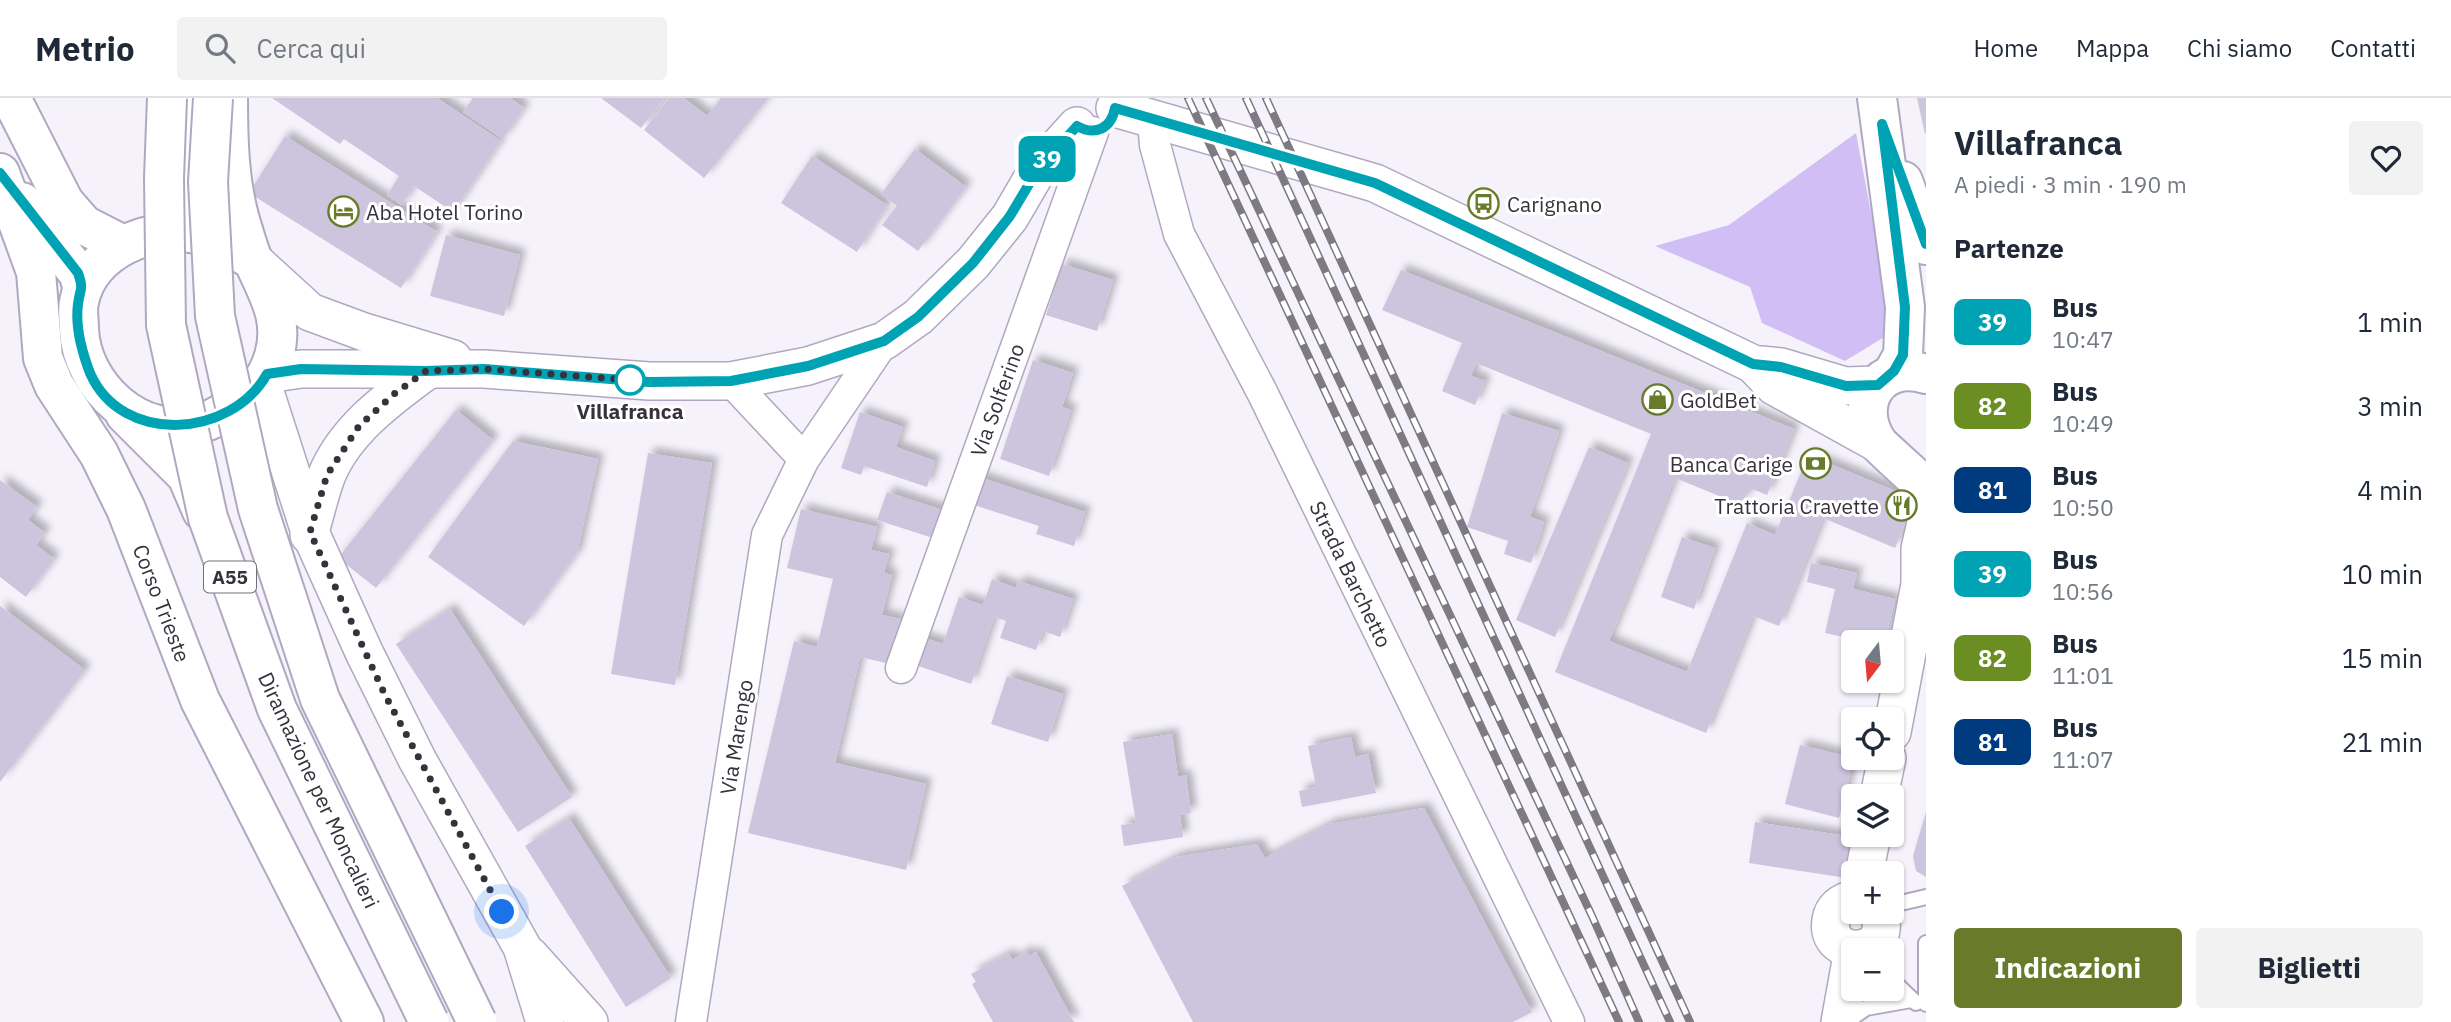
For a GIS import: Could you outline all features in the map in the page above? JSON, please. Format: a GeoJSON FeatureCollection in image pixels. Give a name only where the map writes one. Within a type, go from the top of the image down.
{"type":"FeatureCollection","features":[{"type":"Feature","properties":{"kind":"main road"},"geometry":{"type":"LineString","coordinates":[[11,98],[64,202],[84,225],[123,244]]}},
{"type":"Feature","properties":{"kind":"main road","name":"Diramazione per Moncalieri"},"geometry":{"type":"LineString","coordinates":[[167,98],[164,178],[166,325],[208,518],[277,709],[429,1022]]}},
{"type":"Feature","properties":{"kind":"main road"},"geometry":{"type":"LineString","coordinates":[[172,233],[186,198],[190,168],[188,98]]}},
{"type":"Feature","properties":{"kind":"main road","name":"Diramazione per Moncalieri"},"geometry":{"type":"LineString","coordinates":[[213,98],[208,182],[215,316],[258,509],[320,699],[477,1022]]}},
{"type":"Feature","properties":{"kind":"main road"},"geometry":{"type":"LineString","coordinates":[[116,405],[139,417],[168,426],[199,425],[243,404],[265,378],[274,356],[278,325],[273,302],[253,260],[239,218],[229,164],[228,98]]}},
{"type":"Feature","properties":{"kind":"main road"},"geometry":{"type":"LineString","coordinates":[[1880,111],[1926,245]]}},
{"type":"Feature","properties":{"kind":"main road"},"geometry":{"type":"LineString","coordinates":[[1880,111],[1905,307],[1900,377],[1868,407],[1871,428],[1879,444],[1924,486]]}},
{"type":"Feature","properties":{"kind":"main road"},"geometry":{"type":"LineString","coordinates":[[1,176],[78,273],[83,288]]}},
{"type":"Feature","properties":{"kind":"main road","name":"Corso Trieste"},"geometry":{"type":"LineString","coordinates":[[1,176],[36,272],[43,358],[54,385],[99,454],[126,509],[200,700],[364,1022]]}},
{"type":"Feature","properties":{"kind":"main road"},"geometry":{"type":"LineString","coordinates":[[253,260],[223,243],[199,235],[172,233],[142,236],[123,244],[91,275],[83,288],[78,303],[83,350],[91,374],[102,392],[187,476],[296,720],[440,1022]]}},
{"type":"Feature","properties":{"kind":"main road"},"geometry":{"type":"LineString","coordinates":[[229,410],[250,513],[287,621],[327,708],[484,1022]]}},
{"type":"Feature","properties":{"kind":"street"},"geometry":{"type":"LineString","coordinates":[[545,1022],[522,947],[417,759],[364,652],[310,532],[265,378],[301,369],[484,369],[649,382],[731,381],[808,366],[884,341],[918,317],[973,263],[1010,216],[1038,169],[1094,112],[1153,120],[1323,166],[1375,183],[1753,364],[1781,367],[1846,386],[1900,377]]}},
{"type":"Feature","properties":{"kind":"street","name":"Via Solferino"},"geometry":{"type":"LineString","coordinates":[[901,668],[1094,112]]}},
{"type":"Feature","properties":{"kind":"street","name":"Strada Barchetto"},"geometry":{"type":"LineString","coordinates":[[1153,120],[1156,145],[1179,234],[1263,394],[1569,1022]]}},
{"type":"Feature","properties":{"kind":"street"},"geometry":{"type":"LineString","coordinates":[[253,260],[310,312],[484,369]]}},
{"type":"Feature","properties":{"kind":"street","name":"Via Marengo"},"geometry":{"type":"LineString","coordinates":[[691,1022],[767,536],[804,459],[884,341]]}},
{"type":"Feature","properties":{"kind":"street"},"geometry":{"type":"LineString","coordinates":[[1753,364],[1774,386],[1850,431],[1879,444]]}},
{"type":"Feature","properties":{"kind":"street"},"geometry":{"type":"LineString","coordinates":[[287,621],[327,475],[359,426],[394,394],[426,371]]}},
{"type":"Feature","properties":{"kind":"street"},"geometry":{"type":"LineString","coordinates":[[731,381],[804,459]]}},
{"type":"Feature","properties":{"kind":"street"},"geometry":{"type":"LineString","coordinates":[[1897,707],[1923,577],[1920,549],[1926,523],[1924,486]]}},
{"type":"Feature","properties":{"kind":"street"},"geometry":{"type":"LineString","coordinates":[[1841,905],[1837,907],[1831,921],[1833,937],[1841,940]]}},
{"type":"Feature","properties":{"kind":"street"},"geometry":{"type":"LineString","coordinates":[[522,947],[589,1022]]}},
{"type":"Feature","properties":{"kind":"street"},"geometry":{"type":"LineString","coordinates":[[1840,1022],[1847,1001]]}},
{"type":"Feature","properties":{"kind":"lane"},"geometry":{"type":"LineString","coordinates":[[1904,902],[1926,897]]}},
{"type":"Feature","properties":{"kind":"lane"},"geometry":{"type":"LineString","coordinates":[[1904,993],[1911,1000],[1926,1006],[1926,943]]}},
{"type":"Feature","properties":{"kind":"lane"},"geometry":{"type":"LineString","coordinates":[[1846,1022],[1866,1009],[1884,1003],[1911,1000]]}},
{"type":"Feature","properties":{"kind":"shaded area"},"geometry":{"type":"Polygon","coordinates":[[[1856,133],[1891,333],[1845,361],[1762,323],[1750,287],[1655,246],[1729,225],[1856,133]]]}},
{"type":"Feature","properties":{"kind":"building"},"geometry":{"type":"Polygon","coordinates":[[[272,98],[437,98],[501,141],[453,212],[414,186],[402,205],[387,195],[399,176],[344,139],[340,144],[272,98]]]}},
{"type":"Feature","properties":{"kind":"building"},"geometry":{"type":"Polygon","coordinates":[[[473,98],[510,98],[524,108],[503,139],[463,112],[473,98]]]}},
{"type":"Feature","properties":{"kind":"building"},"geometry":{"type":"Polygon","coordinates":[[[601,98],[664,98],[641,128],[601,98]]]}},
{"type":"Feature","properties":{"kind":"building"},"geometry":{"type":"Polygon","coordinates":[[[669,98],[684,98],[707,116],[721,98],[768,98],[704,178],[644,130],[669,98]]]}},
{"type":"Feature","properties":{"kind":"building"},"geometry":{"type":"Polygon","coordinates":[[[1917,98],[1926,98],[1925,134],[1917,98]]]}},
{"type":"Feature","properties":{"kind":"building","name":"Aba Hotel Torino"},"geometry":{"type":"Polygon","coordinates":[[[285,136],[437,232],[401,288],[249,193],[285,136]]]}},
{"type":"Feature","properties":{"kind":"building"},"geometry":{"type":"Polygon","coordinates":[[[915,149],[966,187],[918,251],[882,225],[897,206],[881,194],[915,149]]]}},
{"type":"Feature","properties":{"kind":"building"},"geometry":{"type":"Polygon","coordinates":[[[812,156],[887,205],[857,252],[781,203],[812,156]]]}},
{"type":"Feature","properties":{"kind":"building"},"geometry":{"type":"Polygon","coordinates":[[[446,235],[520,255],[504,316],[430,296],[446,235]]]}},
{"type":"Feature","properties":{"kind":"building"},"geometry":{"type":"Polygon","coordinates":[[[1062,264],[1113,280],[1097,331],[1046,315],[1062,264]]]}},
{"type":"Feature","properties":{"kind":"building"},"geometry":{"type":"Polygon","coordinates":[[[1401,270],[1794,429],[1767,495],[1752,489],[1739,504],[1675,478],[1609,641],[1687,672],[1747,523],[1775,535],[1808,455],[1915,499],[1895,548],[1823,518],[1779,626],[1753,616],[1706,733],[1555,672],[1651,434],[1476,363],[1471,376],[1485,381],[1475,405],[1442,391],[1462,343],[1382,310],[1401,270]]]}},
{"type":"Feature","properties":{"kind":"building"},"geometry":{"type":"Polygon","coordinates":[[[1033,360],[1073,373],[1062,407],[1071,410],[1049,476],[1000,459],[1033,360]]]}},
{"type":"Feature","properties":{"kind":"building"},"geometry":{"type":"Polygon","coordinates":[[[456,410],[493,440],[376,588],[338,558],[456,410]]]}},
{"type":"Feature","properties":{"kind":"building"},"geometry":{"type":"Polygon","coordinates":[[[860,412],[903,427],[896,447],[935,461],[927,487],[864,466],[861,475],[841,468],[860,412]]]}},
{"type":"Feature","properties":{"kind":"building"},"geometry":{"type":"Polygon","coordinates":[[[1502,413],[1559,431],[1530,517],[1544,522],[1531,563],[1504,554],[1508,541],[1467,527],[1502,413]]]}},
{"type":"Feature","properties":{"kind":"building"},"geometry":{"type":"Polygon","coordinates":[[[513,441],[598,459],[577,553],[524,626],[428,557],[513,441]]]}},
{"type":"Feature","properties":{"kind":"building"},"geometry":{"type":"Polygon","coordinates":[[[1589,447],[1628,463],[1555,637],[1516,620],[1589,447]]]}},
{"type":"Feature","properties":{"kind":"building"},"geometry":{"type":"Polygon","coordinates":[[[648,453],[712,463],[675,685],[611,674],[648,453]]]}},
{"type":"Feature","properties":{"kind":"building"},"geometry":{"type":"Polygon","coordinates":[[[973,475],[1085,512],[1074,546],[1036,534],[1039,526],[965,502],[973,475]]]}},
{"type":"Feature","properties":{"kind":"building"},"geometry":{"type":"Polygon","coordinates":[[[0,480],[37,507],[28,520],[45,533],[36,545],[54,559],[26,597],[0,577],[0,480]]]}},
{"type":"Feature","properties":{"kind":"building"},"geometry":{"type":"Polygon","coordinates":[[[887,492],[945,511],[936,539],[877,520],[887,492]]]}},
{"type":"Feature","properties":{"kind":"building"},"geometry":{"type":"Polygon","coordinates":[[[801,509],[877,527],[871,550],[889,554],[884,573],[892,575],[882,615],[900,619],[890,664],[860,657],[835,763],[926,784],[906,870],[748,833],[794,641],[817,647],[833,579],[787,568],[801,509]]]}},
{"type":"Feature","properties":{"kind":"building"},"geometry":{"type":"Polygon","coordinates":[[[1682,537],[1715,548],[1694,609],[1661,597],[1682,537]]]}},
{"type":"Feature","properties":{"kind":"building"},"geometry":{"type":"Polygon","coordinates":[[[1811,563],[1857,573],[1853,589],[1895,599],[1888,630],[1841,630],[1841,636],[1825,633],[1835,589],[1807,582],[1811,563]]]}},
{"type":"Feature","properties":{"kind":"building"},"geometry":{"type":"Polygon","coordinates":[[[992,579],[1016,588],[1018,581],[1073,599],[1060,637],[1043,631],[1036,650],[1000,638],[1006,621],[994,617],[971,684],[904,661],[913,634],[943,644],[959,597],[983,605],[992,579]]]}},
{"type":"Feature","properties":{"kind":"building"},"geometry":{"type":"Polygon","coordinates":[[[0,606],[85,670],[0,782],[0,606]]]}},
{"type":"Feature","properties":{"kind":"building"},"geometry":{"type":"Polygon","coordinates":[[[450,609],[572,797],[518,832],[396,644],[450,609]]]}},
{"type":"Feature","properties":{"kind":"building"},"geometry":{"type":"Polygon","coordinates":[[[1007,676],[1063,694],[1048,742],[991,724],[1007,676]]]}},
{"type":"Feature","properties":{"kind":"building"},"geometry":{"type":"Polygon","coordinates":[[[1172,734],[1178,777],[1186,775],[1191,813],[1180,815],[1183,837],[1124,846],[1121,825],[1136,823],[1123,742],[1172,734]]]}},
{"type":"Feature","properties":{"kind":"building"},"geometry":{"type":"Polygon","coordinates":[[[1351,737],[1355,757],[1368,754],[1376,793],[1302,807],[1299,791],[1316,787],[1308,746],[1351,737]]]}},
{"type":"Feature","properties":{"kind":"building"},"geometry":{"type":"Polygon","coordinates":[[[1800,745],[1841,755],[1841,770],[1851,770],[1848,784],[1841,784],[1839,818],[1785,804],[1800,745]]]}},
{"type":"Feature","properties":{"kind":"building"},"geometry":{"type":"Polygon","coordinates":[[[1424,808],[1532,1012],[1513,1022],[1193,1022],[1122,886],[1176,857],[1257,844],[1265,858],[1330,824],[1424,808]]]}},
{"type":"Feature","properties":{"kind":"building"},"geometry":{"type":"Polygon","coordinates":[[[1926,812],[1926,877],[1916,871],[1913,856],[1926,812]]]}},
{"type":"Feature","properties":{"kind":"building"},"geometry":{"type":"Polygon","coordinates":[[[569,818],[671,978],[626,1007],[525,846],[569,818]]]}},
{"type":"Feature","properties":{"kind":"building"},"geometry":{"type":"Polygon","coordinates":[[[1755,822],[1841,835],[1841,847],[1852,847],[1849,861],[1841,861],[1841,877],[1749,863],[1755,822]]]}},
{"type":"Feature","properties":{"kind":"building"},"geometry":{"type":"Polygon","coordinates":[[[1027,951],[1029,956],[1036,952],[1074,1022],[993,1022],[972,984],[976,982],[971,974],[1009,954],[1012,960],[1027,951]]]}},
{"type":"Feature","properties":{"kind":"railway"},"geometry":{"type":"LineString","coordinates":[[1188,98],[1619,1022]]}},
{"type":"Feature","properties":{"kind":"railway"},"geometry":{"type":"LineString","coordinates":[[1206,98],[1592,916],[1639,1022]]}},
{"type":"Feature","properties":{"kind":"railway"},"geometry":{"type":"LineString","coordinates":[[1246,98],[1670,1022]]}},
{"type":"Feature","properties":{"kind":"railway"},"geometry":{"type":"LineString","coordinates":[[1266,98],[1690,1022]]}},
{"type":"Feature","properties":{"kind":"bus line","name":"39"},"geometry":{"type":"LineString","coordinates":[[0,173],[78,273],[83,288],[78,303],[79,334],[91,374],[102,392],[116,405],[139,417],[168,426],[199,425],[243,404],[267,374],[301,369],[484,369],[649,382],[731,381],[808,366],[884,341],[918,317],[973,263],[1010,216],[1038,169],[1077,126],[1093,132],[1101,130],[1108,125],[1115,108],[1375,183],[1753,364],[1781,367],[1846,386],[1878,385],[1894,371],[1903,355],[1906,338],[1905,307],[1882,124],[1926,244]]}},
{"type":"Feature","properties":{"kind":"place","name":"Carignano"},"geometry":{"type":"Point","coordinates":[1484,204]}},
{"type":"Feature","properties":{"kind":"place","name":"Aba Hotel Torino"},"geometry":{"type":"Point","coordinates":[343,212]}},
{"type":"Feature","properties":{"kind":"place","name":"Villafranca"},"geometry":{"type":"Point","coordinates":[630,380]}},
{"type":"Feature","properties":{"kind":"place","name":"GoldBet"},"geometry":{"type":"Point","coordinates":[1657,400]}},
{"type":"Feature","properties":{"kind":"place","name":"Banca Carige"},"geometry":{"type":"Point","coordinates":[1816,464]}},
{"type":"Feature","properties":{"kind":"place","name":"Trattoria Cravette"},"geometry":{"type":"Point","coordinates":[1902,506]}},
{"type":"Feature","properties":{"kind":"route"},"geometry":{"type":"LineString","coordinates":[[502,912],[417,759],[364,652],[310,532],[327,475],[359,426],[394,394],[426,371],[484,369],[630,380]]}}]}
